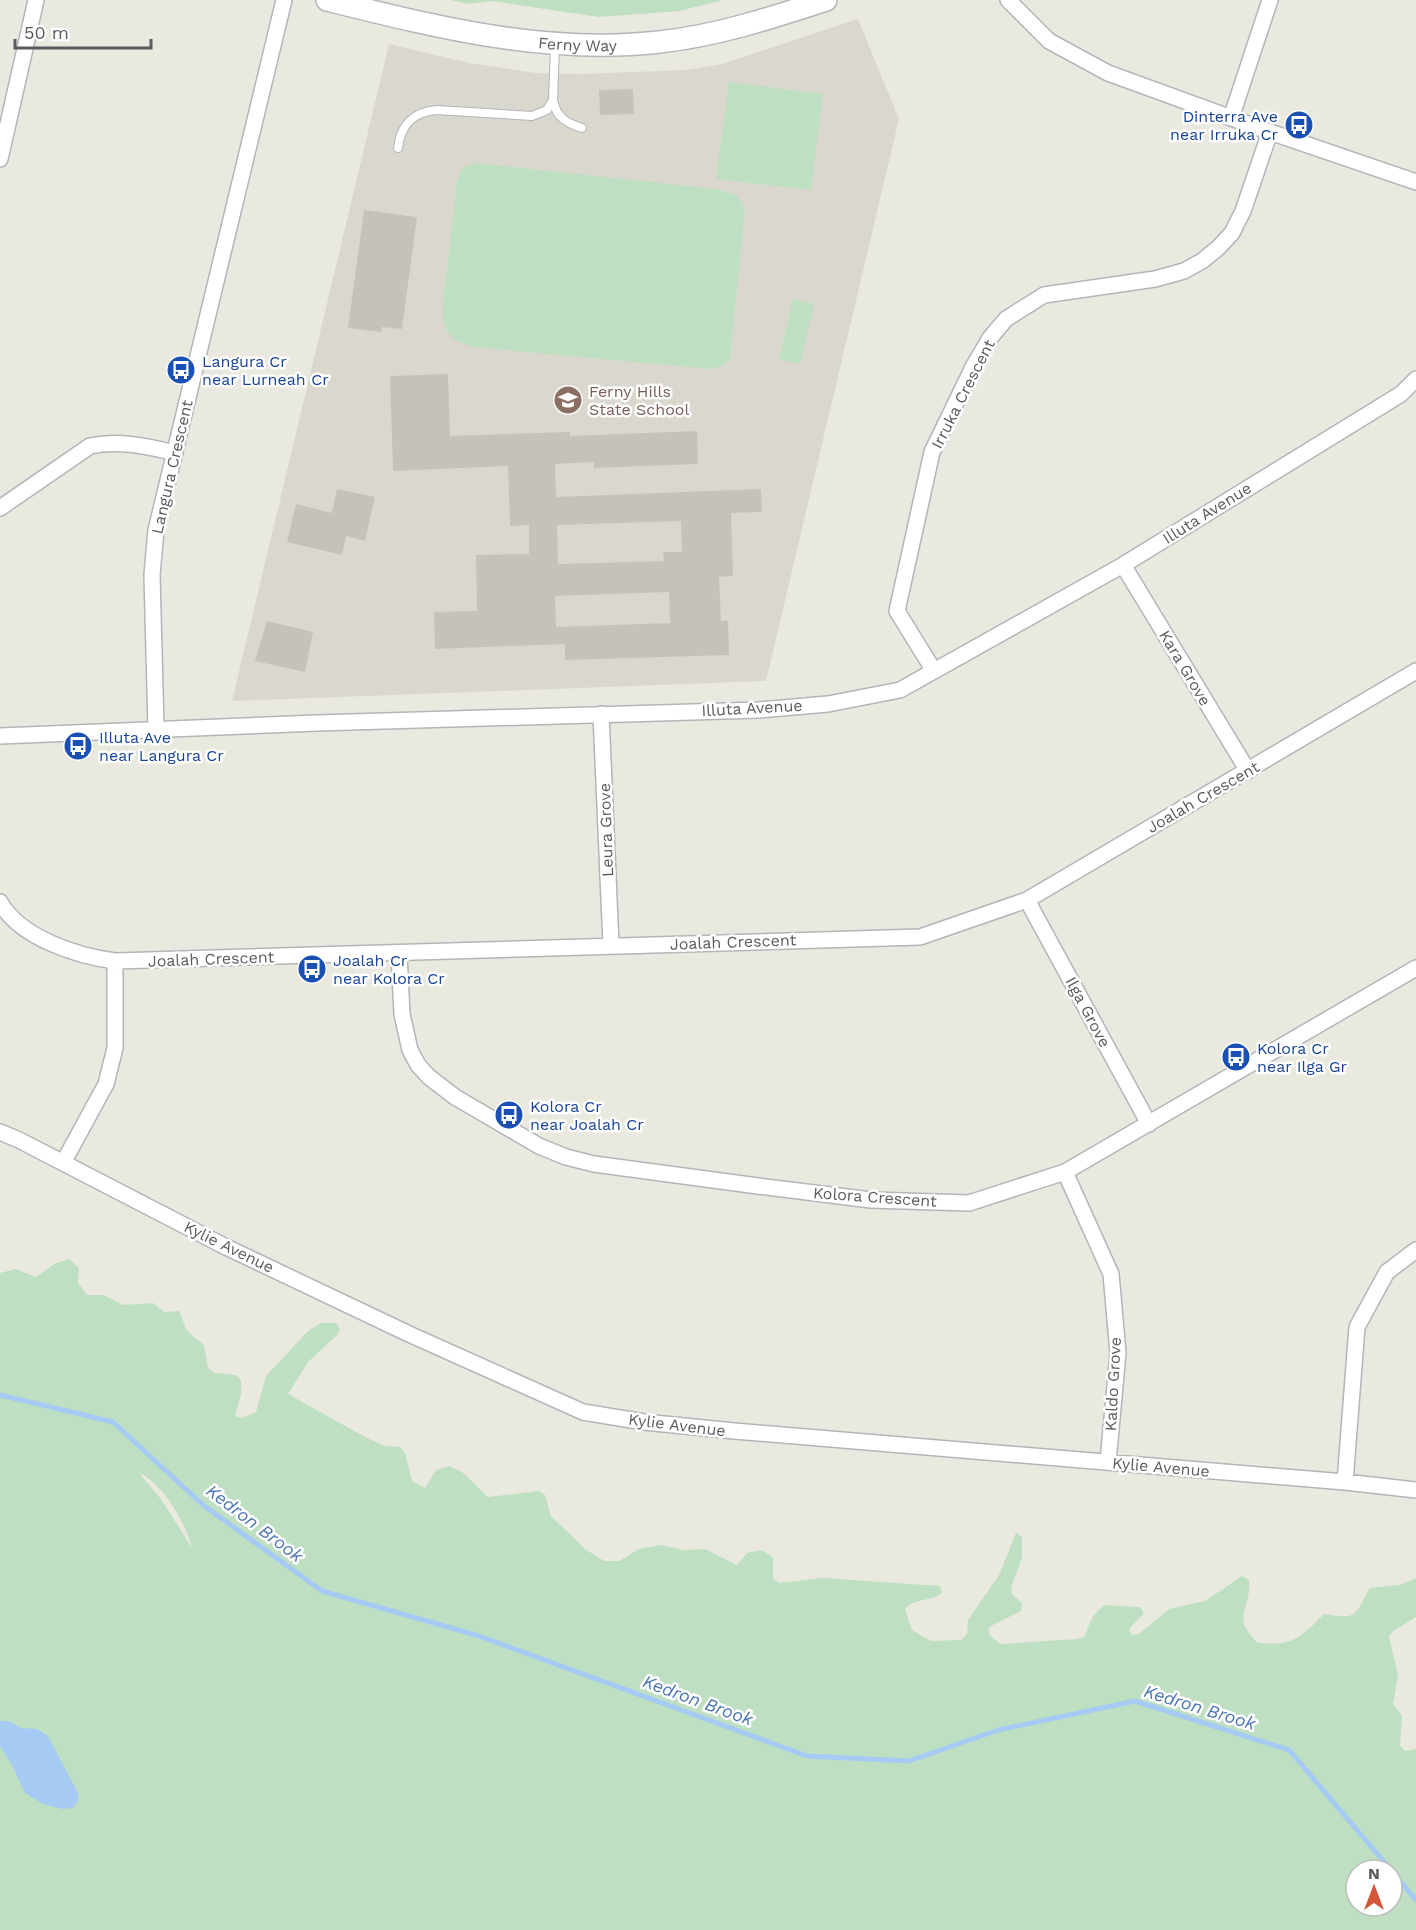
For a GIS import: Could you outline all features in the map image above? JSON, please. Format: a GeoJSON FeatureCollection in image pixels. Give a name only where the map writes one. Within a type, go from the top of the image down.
{"type":"FeatureCollection","features":[{"type":"Feature","properties":{"kind":"street"},"geometry":{"type":"LineString","coordinates":[[0,159],[36,0]]}},
{"type":"Feature","properties":{"kind":"street","name":"Langura Crescent"},"geometry":{"type":"LineString","coordinates":[[156,729],[153,551],[284,0]]}},
{"type":"Feature","properties":{"kind":"street","name":"Ferny Way"},"geometry":{"type":"LineString","coordinates":[[327,0],[483,36],[555,44],[602,46],[642,44],[723,31],[826,0]]}},
{"type":"Feature","properties":{"kind":"street"},"geometry":{"type":"LineString","coordinates":[[1008,0],[1049,41],[1108,73],[1416,182]]}},
{"type":"Feature","properties":{"kind":"street"},"geometry":{"type":"LineString","coordinates":[[1231,118],[1270,0]]}},
{"type":"Feature","properties":{"kind":"street","name":"Irruka Crescent"},"geometry":{"type":"LineString","coordinates":[[934,671],[897,611],[932,452],[974,365],[990,338],[1006,319],[1044,295],[1155,279],[1184,271],[1202,261],[1218,249],[1232,233],[1243,211],[1270,132]]}},
{"type":"Feature","properties":{"kind":"street","name":"Illuta Avenue"},"geometry":{"type":"LineString","coordinates":[[0,736],[759,710],[828,704],[900,690],[1123,565],[1401,394],[1416,379]]}},
{"type":"Feature","properties":{"kind":"street"},"geometry":{"type":"LineString","coordinates":[[0,508],[90,446],[103,443],[123,443],[175,453]]}},
{"type":"Feature","properties":{"kind":"street","name":"Kara Grove"},"geometry":{"type":"LineString","coordinates":[[1123,565],[1248,771]]}},
{"type":"Feature","properties":{"kind":"street","name":"Joalah Crescent"},"geometry":{"type":"LineString","coordinates":[[0,902],[5,910],[25,927],[51,943],[91,958],[115,961],[920,937],[1027,900],[1416,671]]}},
{"type":"Feature","properties":{"kind":"street","name":"Leura Grove"},"geometry":{"type":"LineString","coordinates":[[601,714],[611,945]]}},
{"type":"Feature","properties":{"kind":"street","name":"Ilga Grove"},"geometry":{"type":"LineString","coordinates":[[1027,900],[1149,1124]]}},
{"type":"Feature","properties":{"kind":"street","name":"Kolora Crescent"},"geometry":{"type":"LineString","coordinates":[[399,954],[402,1014],[410,1050],[418,1065],[429,1077],[455,1097],[539,1146],[566,1157],[594,1164],[871,1200],[969,1203],[1065,1172],[1416,968]]}},
{"type":"Feature","properties":{"kind":"street"},"geometry":{"type":"LineString","coordinates":[[63,1163],[106,1084],[115,1048],[115,961]]}},
{"type":"Feature","properties":{"kind":"street","name":"Kylie Avenue"},"geometry":{"type":"LineString","coordinates":[[0,1132],[257,1262],[583,1412],[644,1422],[723,1430],[1345,1482],[1416,1490]]}},
{"type":"Feature","properties":{"kind":"street","name":"Kaldo Grove"},"geometry":{"type":"LineString","coordinates":[[1065,1172],[1111,1274],[1118,1353],[1108,1462]]}},
{"type":"Feature","properties":{"kind":"street"},"geometry":{"type":"LineString","coordinates":[[1345,1482],[1357,1327],[1387,1272],[1416,1250]]}},
{"type":"Feature","properties":{"kind":"lane"},"geometry":{"type":"LineString","coordinates":[[555,44],[553,100],[555,109],[562,119],[582,128]]}},
{"type":"Feature","properties":{"kind":"lane"},"geometry":{"type":"LineString","coordinates":[[398,148],[402,129],[409,120],[427,111],[532,116],[547,110],[553,100]]}},
{"type":"Feature","properties":{"kind":"shaded area","name":"Ferny Hills State School"},"geometry":{"type":"Polygon","coordinates":[[[858,19],[899,119],[766,681],[232,701],[389,44],[469,63],[536,73],[582,74],[686,70],[722,64],[858,19]]]}},
{"type":"Feature","properties":{"kind":"green space"},"geometry":{"type":"Polygon","coordinates":[[[451,0],[723,0],[679,11],[599,17],[492,1],[468,4],[451,0]]]}},
{"type":"Feature","properties":{"kind":"green space"},"geometry":{"type":"Polygon","coordinates":[[[729,82],[823,94],[811,190],[716,179],[729,82]]]}},
{"type":"Feature","properties":{"kind":"green space"},"geometry":{"type":"Polygon","coordinates":[[[475,163],[716,189],[737,195],[745,210],[730,359],[722,366],[711,369],[474,347],[453,338],[445,326],[443,306],[457,181],[462,168],[475,163]]]}},
{"type":"Feature","properties":{"kind":"green space"},"geometry":{"type":"Polygon","coordinates":[[[793,299],[814,304],[800,364],[779,359],[793,299]]]}},
{"type":"Feature","properties":{"kind":"green space"},"geometry":{"type":"Polygon","coordinates":[[[69,1259],[79,1268],[78,1283],[87,1295],[103,1295],[123,1305],[153,1303],[164,1312],[179,1311],[187,1331],[204,1345],[208,1368],[214,1373],[236,1375],[241,1380],[241,1395],[235,1416],[242,1418],[256,1412],[266,1376],[308,1331],[321,1323],[336,1323],[340,1329],[337,1335],[308,1362],[288,1394],[365,1437],[385,1446],[400,1447],[405,1453],[412,1481],[425,1488],[436,1470],[449,1466],[462,1472],[488,1497],[539,1491],[545,1495],[551,1516],[585,1549],[604,1561],[619,1561],[639,1549],[661,1545],[684,1550],[705,1549],[737,1565],[747,1553],[761,1550],[773,1557],[773,1579],[779,1583],[823,1578],[940,1586],[942,1593],[913,1603],[905,1609],[912,1630],[931,1641],[961,1640],[967,1634],[968,1620],[999,1575],[1016,1533],[1022,1537],[1022,1558],[1011,1587],[1012,1594],[1022,1603],[1021,1611],[989,1627],[989,1635],[1001,1644],[1084,1637],[1093,1616],[1104,1605],[1140,1607],[1144,1613],[1129,1629],[1132,1635],[1139,1634],[1169,1609],[1205,1601],[1242,1576],[1249,1580],[1248,1599],[1243,1619],[1249,1634],[1258,1643],[1280,1643],[1302,1635],[1324,1614],[1349,1616],[1354,1614],[1370,1588],[1400,1585],[1416,1578],[1416,1617],[1393,1631],[1389,1637],[1398,1675],[1393,1704],[1402,1716],[1400,1745],[1405,1751],[1416,1749],[1416,1930],[0,1930],[0,1273],[16,1269],[36,1277],[54,1264],[69,1259]],[[139,1473],[161,1499],[192,1548],[179,1516],[165,1495],[148,1478],[139,1473]]]}},
{"type":"Feature","properties":{"kind":"water"},"geometry":{"type":"Polygon","coordinates":[[[0,1721],[8,1721],[22,1728],[37,1729],[48,1736],[78,1793],[78,1800],[73,1808],[63,1809],[43,1804],[25,1793],[0,1746],[0,1721]]]}},
{"type":"Feature","properties":{"kind":"building"},"geometry":{"type":"Polygon","coordinates":[[[633,89],[634,114],[600,115],[599,90],[633,89]]]}},
{"type":"Feature","properties":{"kind":"building"},"geometry":{"type":"Polygon","coordinates":[[[364,210],[417,217],[402,329],[382,327],[381,332],[348,328],[364,210]]]}},
{"type":"Feature","properties":{"kind":"building"},"geometry":{"type":"Polygon","coordinates":[[[448,374],[450,436],[570,432],[570,436],[697,431],[698,464],[594,468],[594,462],[555,464],[556,497],[761,489],[762,512],[731,513],[733,576],[719,577],[721,621],[728,621],[729,655],[565,660],[565,644],[435,649],[434,612],[477,611],[476,555],[529,554],[529,525],[510,526],[508,466],[393,471],[390,376],[448,374]],[[681,521],[557,525],[558,564],[664,561],[663,552],[682,552],[681,521]],[[669,592],[555,596],[556,627],[670,623],[669,592]]]}},
{"type":"Feature","properties":{"kind":"building"},"geometry":{"type":"Polygon","coordinates":[[[337,489],[375,497],[365,541],[346,536],[342,555],[287,542],[296,504],[332,513],[337,489]]]}},
{"type":"Feature","properties":{"kind":"building"},"geometry":{"type":"Polygon","coordinates":[[[267,621],[313,632],[305,672],[255,661],[267,621]]]}},
{"type":"Feature","properties":{"kind":"waterway","name":"Kedron Brook"},"geometry":{"type":"LineString","coordinates":[[0,1395],[113,1422],[203,1505],[322,1591],[476,1635],[807,1756],[909,1761],[998,1730],[1135,1701],[1289,1750],[1381,1858]]}},
{"type":"Feature","properties":{"kind":"waterway","name":"Kedron Brook"},"geometry":{"type":"LineString","coordinates":[[1404,1886],[1416,1900]]}},
{"type":"Feature","properties":{"kind":"place","name":"Dinterra Ave near Irruka Cr"},"geometry":{"type":"Point","coordinates":[1299,125]}},
{"type":"Feature","properties":{"kind":"place","name":"Langura Cr near Lurneah Cr"},"geometry":{"type":"Point","coordinates":[181,370]}},
{"type":"Feature","properties":{"kind":"place","name":"Ferny Hills State School"},"geometry":{"type":"Point","coordinates":[568,400]}},
{"type":"Feature","properties":{"kind":"place","name":"Illuta Ave near Langura Cr"},"geometry":{"type":"Point","coordinates":[78,746]}},
{"type":"Feature","properties":{"kind":"place","name":"Joalah Cr near Kolora Cr"},"geometry":{"type":"Point","coordinates":[312,969]}},
{"type":"Feature","properties":{"kind":"place","name":"Kolora Cr near Ilga Gr"},"geometry":{"type":"Point","coordinates":[1236,1057]}},
{"type":"Feature","properties":{"kind":"place","name":"Kolora Cr near Joalah Cr"},"geometry":{"type":"Point","coordinates":[509,1115]}}]}
